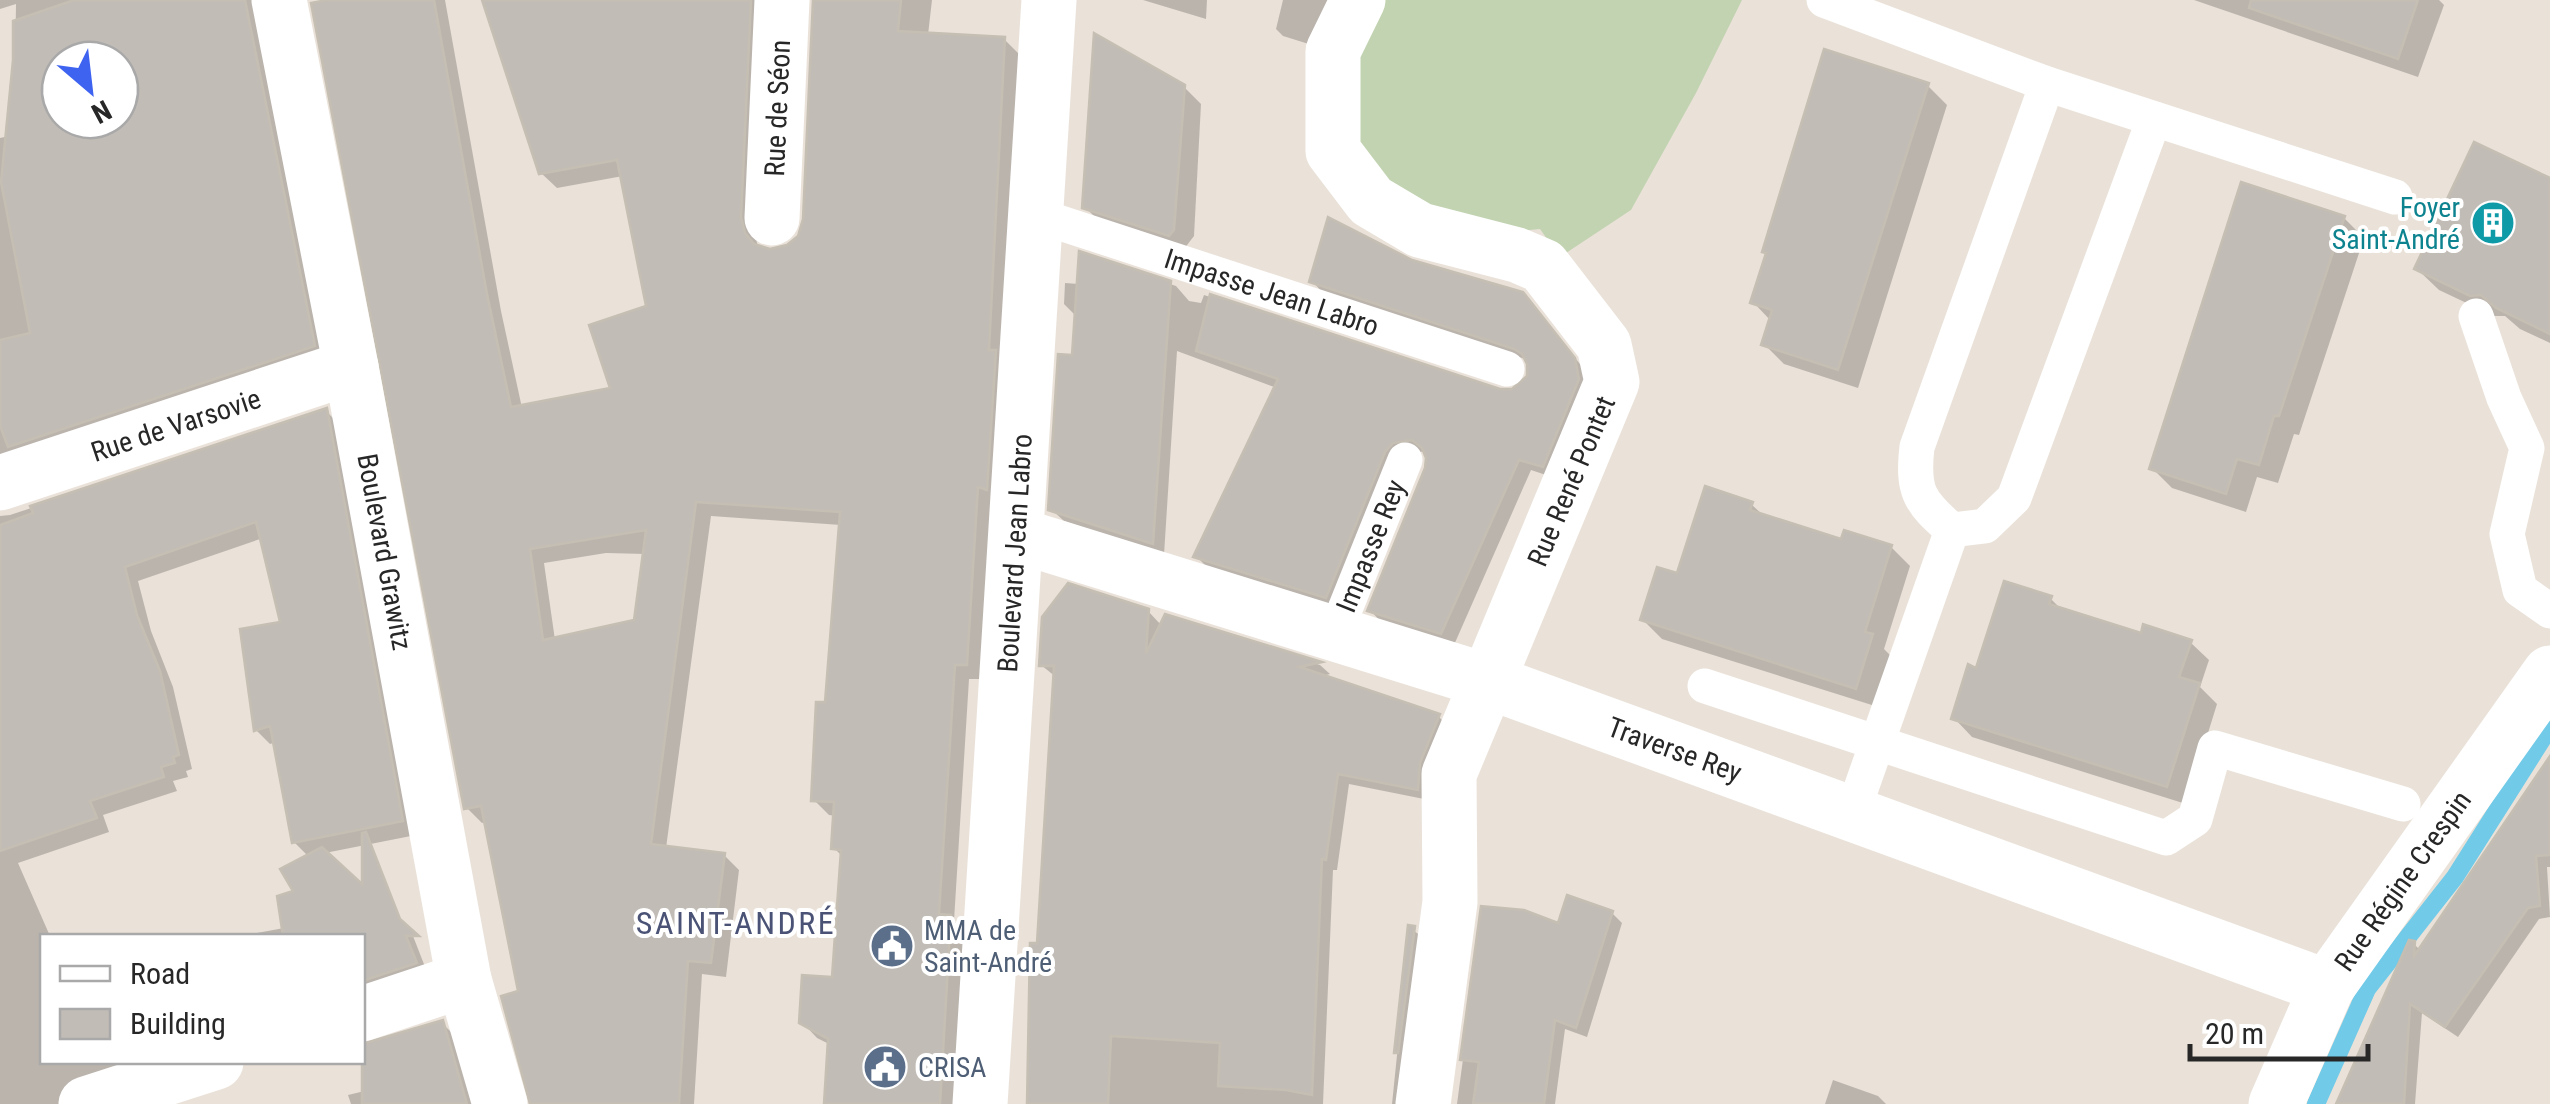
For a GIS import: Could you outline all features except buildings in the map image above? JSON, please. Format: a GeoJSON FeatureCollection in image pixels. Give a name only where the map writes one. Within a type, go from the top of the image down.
{"type":"FeatureCollection","features":[{"type":"Feature","properties":{"kind":"street","name":"Boulevard Grawitz"},"geometry":{"type":"LineString","coordinates":[[279,0],[464,980],[500,1104]]}},
{"type":"Feature","properties":{"kind":"street","name":"Rue de Séon"},"geometry":{"type":"LineString","coordinates":[[772,218],[782,0]]}},
{"type":"Feature","properties":{"kind":"street","name":"Boulevard Jean Labro"},"geometry":{"type":"LineString","coordinates":[[980,1104],[1050,0]]}},
{"type":"Feature","properties":{"kind":"street","name":"Rue René Pontet"},"geometry":{"type":"LineString","coordinates":[[1358,0],[1333,51],[1334,151],[1371,202],[1420,230],[1517,255],[1543,266],[1604,345],[1612,382],[1449,774],[1450,902],[1423,1104]]}},
{"type":"Feature","properties":{"kind":"street","name":"Rue de Varsovie"},"geometry":{"type":"LineString","coordinates":[[0,483],[351,367]]}},
{"type":"Feature","properties":{"kind":"street","name":"Traverse Rey"},"geometry":{"type":"LineString","coordinates":[[1017,535],[1487,681],[2327,987]]}},
{"type":"Feature","properties":{"kind":"street","name":"Rue Régine Crespin"},"geometry":{"type":"LineString","coordinates":[[2276,1104],[2327,987],[2550,673]]}},
{"type":"Feature","properties":{"kind":"street"},"geometry":{"type":"LineString","coordinates":[[365,1013],[464,980]]}},
{"type":"Feature","properties":{"kind":"street"},"geometry":{"type":"LineString","coordinates":[[86,1104],[210,1064]]}},
{"type":"Feature","properties":{"kind":"lane"},"geometry":{"type":"LineString","coordinates":[[1824,0],[2047,84],[2395,197]]}},
{"type":"Feature","properties":{"kind":"lane"},"geometry":{"type":"LineString","coordinates":[[2047,84],[1916,447],[1913,478],[1924,506],[1952,530],[1985,526],[2014,498],[2154,119]]}},
{"type":"Feature","properties":{"kind":"lane","name":"Impasse Jean Labro"},"geometry":{"type":"LineString","coordinates":[[1036,215],[1507,369]]}},
{"type":"Feature","properties":{"kind":"lane"},"geometry":{"type":"LineString","coordinates":[[2476,316],[2504,398],[2527,448],[2507,534],[2520,590],[2550,610]]}},
{"type":"Feature","properties":{"kind":"lane","name":"Impasse Rey"},"geometry":{"type":"LineString","coordinates":[[1335,634],[1404,460]]}},
{"type":"Feature","properties":{"kind":"lane"},"geometry":{"type":"LineString","coordinates":[[1852,814],[1952,530]]}},
{"type":"Feature","properties":{"kind":"lane"},"geometry":{"type":"LineString","coordinates":[[1706,686],[2166,838],[2195,819],[2215,748],[2402,804]]}},
{"type":"Feature","properties":{"kind":"green space"},"geometry":{"type":"Polygon","coordinates":[[[1379,0],[1742,0],[1631,210],[1560,257],[1540,229],[1479,235],[1372,181],[1354,147],[1351,49],[1379,0]]]}},
{"type":"Feature","properties":{"kind":"waterway"},"geometry":{"type":"LineString","coordinates":[[2316,1104],[2367,989],[2455,877],[2550,727]]}},
{"type":"Feature","properties":{"kind":"place","name":"Foyer Saint-André"},"geometry":{"type":"Point","coordinates":[2493,223]}},
{"type":"Feature","properties":{"kind":"place","name":"MMA de Saint-André"},"geometry":{"type":"Point","coordinates":[892,946]}},
{"type":"Feature","properties":{"kind":"place","name":"CRISA"},"geometry":{"type":"Point","coordinates":[885,1067]}},
{"type":"Feature","properties":{"kind":"district","name":"SAINT-ANDRÉ"},"geometry":{"type":"Point","coordinates":[736,923]}}]}
